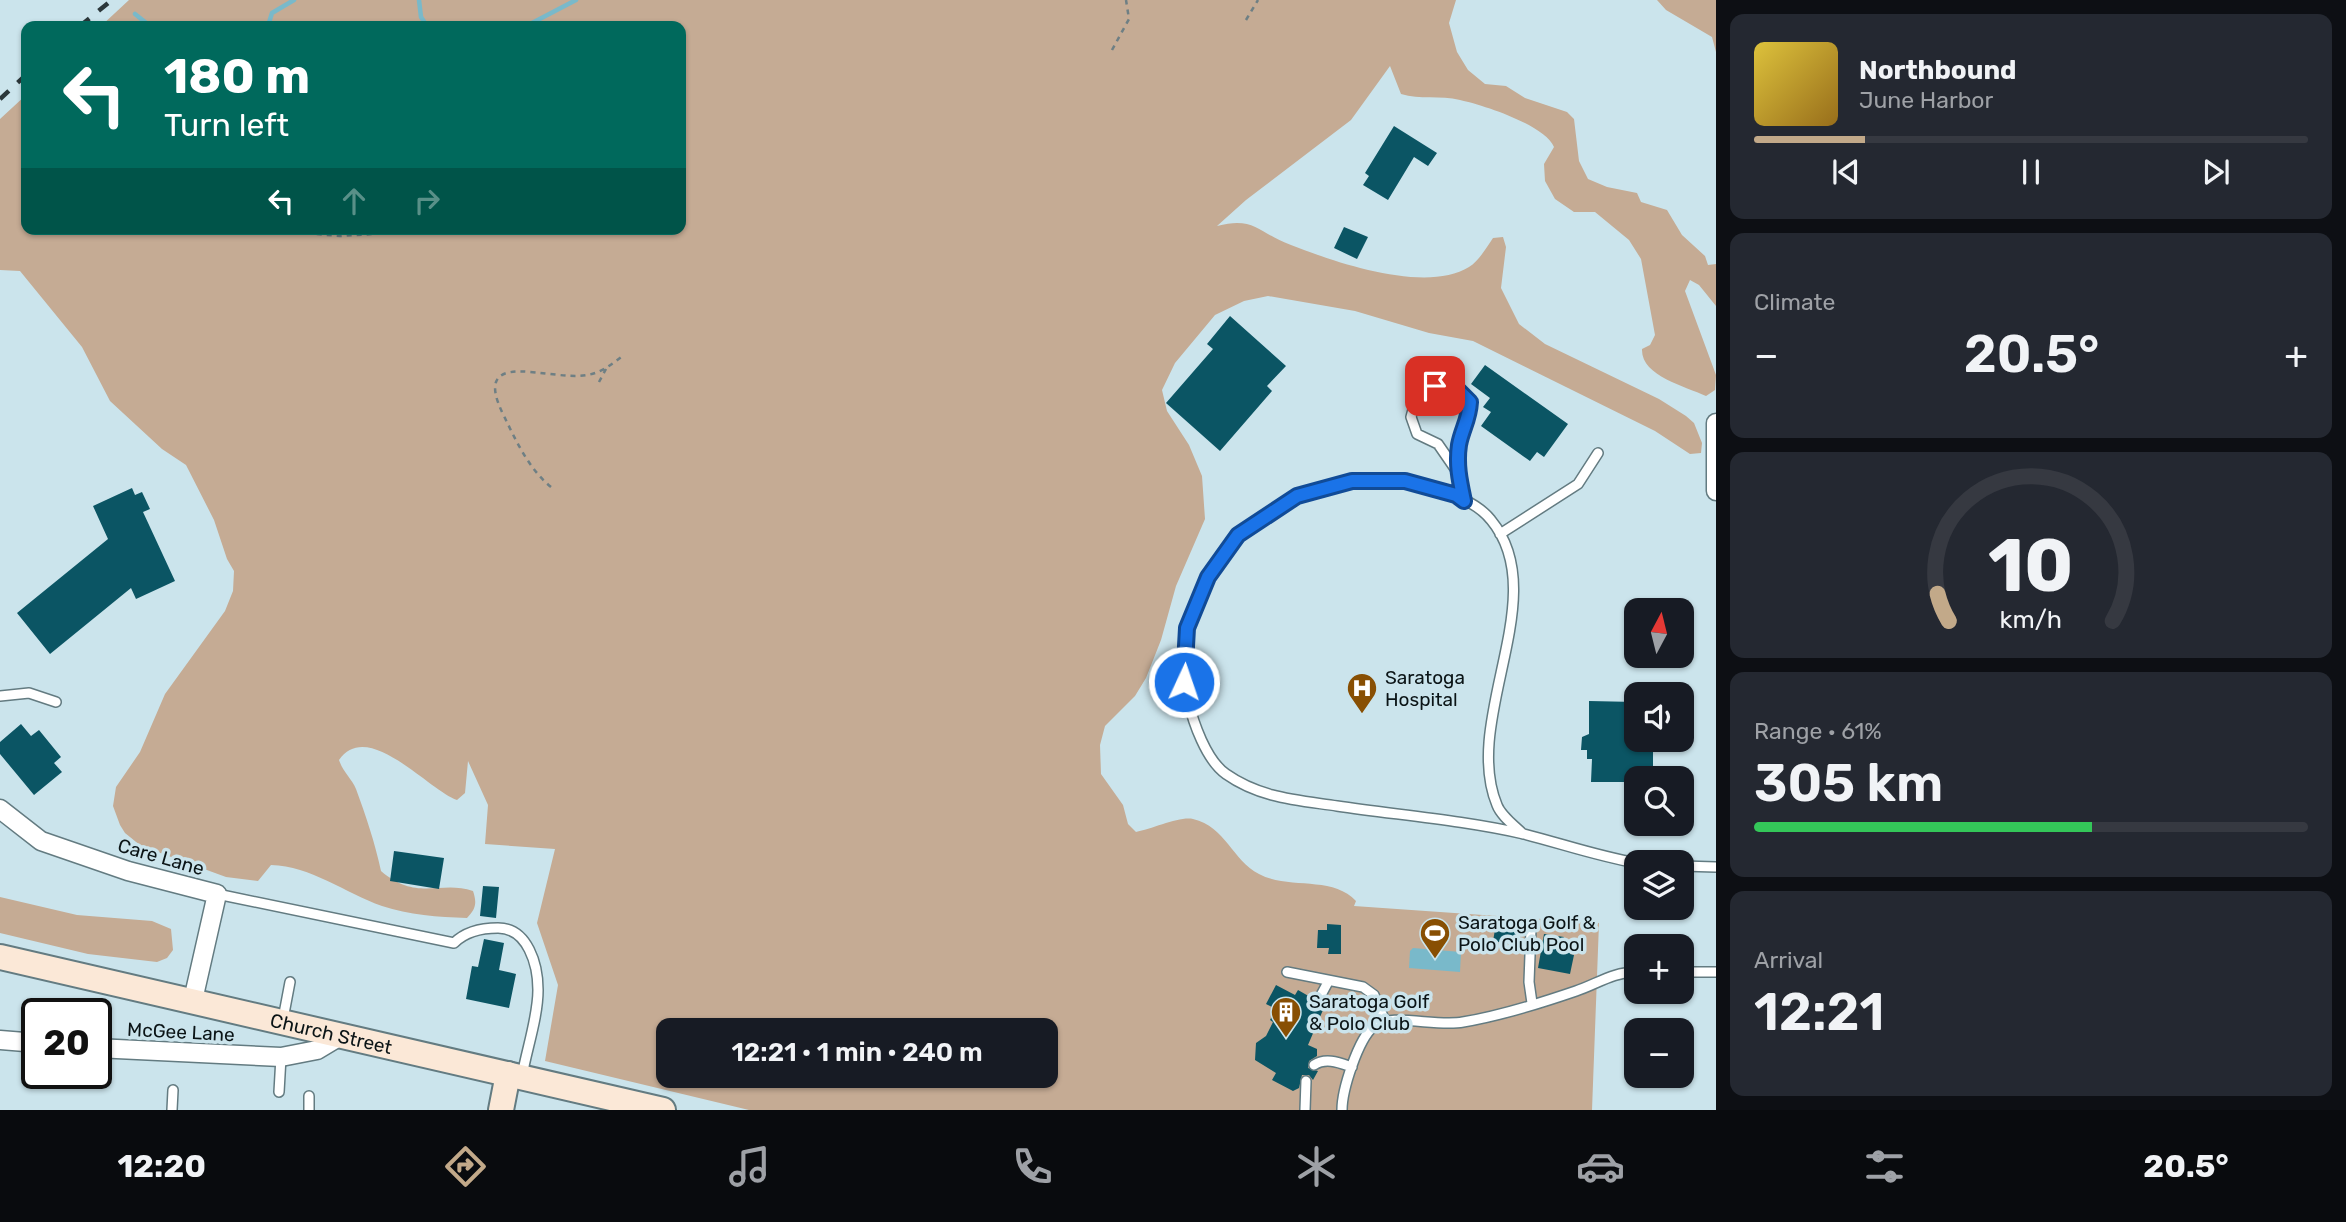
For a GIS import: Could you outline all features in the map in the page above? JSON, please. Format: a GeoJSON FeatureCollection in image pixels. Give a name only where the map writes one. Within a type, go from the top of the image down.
{"type":"FeatureCollection","features":[{"type":"Feature","properties":{"kind":"main road","name":"Church Street"},"geometry":{"type":"LineString","coordinates":[[0,957],[663,1110]]}},
{"type":"Feature","properties":{"kind":"main road"},"geometry":{"type":"LineString","coordinates":[[501,1110],[515,1076]]}},
{"type":"Feature","properties":{"kind":"street"},"geometry":{"type":"LineString","coordinates":[[1716,422],[1716,491]]}},
{"type":"Feature","properties":{"kind":"street","name":"Care Lane"},"geometry":{"type":"LineString","coordinates":[[0,809],[41,841],[128,872],[217,894],[194,1000]]}},
{"type":"Feature","properties":{"kind":"street","name":"McGee Lane"},"geometry":{"type":"LineString","coordinates":[[112,1049],[281,1056],[317,1050],[342,1035]]}},
{"type":"Feature","properties":{"kind":"street"},"geometry":{"type":"LineString","coordinates":[[0,1040],[21,1042]]}},
{"type":"Feature","properties":{"kind":"lane"},"geometry":{"type":"LineString","coordinates":[[1458,473],[1438,444],[1417,434],[1411,417],[1417,396],[1435,386],[1456,388],[1470,402],[1469,420],[1460,442],[1458,473],[1464,501]]}},
{"type":"Feature","properties":{"kind":"lane"},"geometry":{"type":"LineString","coordinates":[[1500,534],[1578,484],[1598,453]]}},
{"type":"Feature","properties":{"kind":"lane"},"geometry":{"type":"LineString","coordinates":[[1523,834],[1498,808],[1488,768],[1494,705],[1511,624],[1513,590],[1508,550],[1491,519],[1456,495],[1405,481],[1352,481],[1297,496],[1238,535],[1208,577],[1187,628],[1184,682],[1194,727],[1223,772],[1266,796],[1523,834],[1593,856],[1624,861]]}},
{"type":"Feature","properties":{"kind":"lane"},"geometry":{"type":"LineString","coordinates":[[0,696],[29,693],[56,702]]}},
{"type":"Feature","properties":{"kind":"lane"},"geometry":{"type":"LineString","coordinates":[[1694,866],[1716,867]]}},
{"type":"Feature","properties":{"kind":"lane"},"geometry":{"type":"LineString","coordinates":[[217,894],[350,924],[454,943],[464,933],[510,929],[523,937],[531,953],[538,989],[515,1076]]}},
{"type":"Feature","properties":{"kind":"lane"},"geometry":{"type":"LineString","coordinates":[[1531,928],[1529,982],[1532,1003]]}},
{"type":"Feature","properties":{"kind":"lane"},"geometry":{"type":"LineString","coordinates":[[1287,972],[1363,987],[1374,995],[1385,1021]]}},
{"type":"Feature","properties":{"kind":"lane"},"geometry":{"type":"LineString","coordinates":[[1342,1110],[1352,1066],[1366,1036],[1373,1027],[1385,1021],[1395,1019],[1439,1025],[1452,1024],[1578,991],[1624,972]]}},
{"type":"Feature","properties":{"kind":"lane"},"geometry":{"type":"LineString","coordinates":[[1694,972],[1716,972]]}},
{"type":"Feature","properties":{"kind":"lane"},"geometry":{"type":"LineString","coordinates":[[282,1021],[290,982]]}},
{"type":"Feature","properties":{"kind":"lane"},"geometry":{"type":"LineString","coordinates":[[1320,997],[1328,982]]}},
{"type":"Feature","properties":{"kind":"lane"},"geometry":{"type":"LineString","coordinates":[[279,1092],[281,1056]]}},
{"type":"Feature","properties":{"kind":"lane"},"geometry":{"type":"LineString","coordinates":[[1314,1065],[1320,1061],[1330,1061],[1352,1066]]}},
{"type":"Feature","properties":{"kind":"lane"},"geometry":{"type":"LineString","coordinates":[[1305,1110],[1306,1081]]}},
{"type":"Feature","properties":{"kind":"lane"},"geometry":{"type":"LineString","coordinates":[[172,1110],[173,1090]]}},
{"type":"Feature","properties":{"kind":"lane"},"geometry":{"type":"LineString","coordinates":[[309,1096],[309,1110]]}},
{"type":"Feature","properties":{"kind":"path"},"geometry":{"type":"LineString","coordinates":[[1112,50],[1129,19],[1126,0]]}},
{"type":"Feature","properties":{"kind":"path"},"geometry":{"type":"LineString","coordinates":[[1246,20],[1258,0]]}},
{"type":"Feature","properties":{"kind":"path"},"geometry":{"type":"LineString","coordinates":[[328,235],[357,235]]}},
{"type":"Feature","properties":{"kind":"path"},"geometry":{"type":"LineString","coordinates":[[551,487],[520,449],[496,401],[493,390],[496,380],[502,373],[512,370],[563,377],[587,375],[606,369],[624,355]]}},
{"type":"Feature","properties":{"kind":"path"},"geometry":{"type":"LineString","coordinates":[[599,382],[606,369]]}},
{"type":"Feature","properties":{"kind":"shaded area","name":"Saratoga Golf & Polo Club"},"geometry":{"type":"Polygon","coordinates":[[[129,0],[1456,0],[1449,23],[1457,52],[1468,70],[1485,84],[1506,86],[1525,98],[1567,112],[1574,119],[1579,161],[1588,179],[1607,187],[1637,193],[1641,202],[1667,210],[1682,235],[1705,256],[1708,265],[1716,264],[1716,306],[1699,285],[1690,280],[1685,291],[1716,375],[1715,390],[1706,396],[1666,379],[1649,366],[1642,349],[1650,345],[1655,335],[1641,259],[1629,240],[1595,212],[1574,212],[1555,199],[1545,181],[1544,164],[1554,147],[1548,139],[1526,124],[1483,106],[1453,99],[1401,94],[1390,66],[1351,120],[1246,200],[1217,226],[1230,223],[1248,224],[1291,245],[1355,267],[1405,276],[1429,277],[1451,275],[1469,267],[1493,238],[1503,237],[1506,247],[1501,288],[1519,324],[1545,344],[1659,399],[1686,416],[1694,423],[1702,443],[1701,453],[1690,454],[1655,431],[1473,341],[1429,333],[1355,311],[1268,296],[1244,301],[1215,315],[1175,363],[1162,390],[1167,411],[1189,445],[1202,476],[1205,519],[1176,586],[1161,640],[1146,678],[1135,696],[1105,726],[1100,745],[1101,774],[1123,805],[1128,824],[1136,832],[1173,821],[1193,819],[1213,829],[1242,861],[1259,874],[1271,879],[1335,888],[1356,901],[1354,906],[1599,923],[1592,1110],[749,1110],[657,1088],[1058,1088],[1058,1018],[656,1018],[656,1088],[545,1061],[558,985],[537,923],[555,849],[485,844],[488,805],[468,761],[465,793],[457,800],[398,760],[381,752],[366,747],[351,749],[339,760],[356,789],[381,871],[406,886],[473,891],[475,906],[467,918],[424,915],[392,909],[368,901],[314,875],[286,867],[271,865],[258,881],[226,877],[141,846],[125,833],[113,806],[116,787],[140,752],[165,694],[225,611],[233,591],[234,571],[227,559],[214,520],[186,465],[162,449],[110,401],[82,347],[20,271],[0,270],[0,119],[21,100],[21,235],[686,235],[686,21],[106,21],[129,0]]]}},
{"type":"Feature","properties":{"kind":"shaded area"},"geometry":{"type":"Polygon","coordinates":[[[1657,0],[1716,0],[1716,52],[1712,37],[1666,10],[1657,0]]]}},
{"type":"Feature","properties":{"kind":"shaded area"},"geometry":{"type":"Polygon","coordinates":[[[0,897],[77,915],[152,921],[171,929],[173,950],[167,958],[157,962],[88,954],[0,933],[0,897]]]}},
{"type":"Feature","properties":{"kind":"water","name":"Saratoga Golf & Polo Club Pool"},"geometry":{"type":"Polygon","coordinates":[[[1413,948],[1461,952],[1460,972],[1409,968],[1410,951],[1413,948]]]}},
{"type":"Feature","properties":{"kind":"building"},"geometry":{"type":"Polygon","coordinates":[[[1394,126],[1437,153],[1428,166],[1414,157],[1388,200],[1363,185],[1369,176],[1365,173],[1394,126]]]}},
{"type":"Feature","properties":{"kind":"building"},"geometry":{"type":"Polygon","coordinates":[[[1344,227],[1368,237],[1357,259],[1334,248],[1344,227]]]}},
{"type":"Feature","properties":{"kind":"building"},"geometry":{"type":"Polygon","coordinates":[[[1230,316],[1286,366],[1267,386],[1272,391],[1220,451],[1166,403],[1213,349],[1207,344],[1230,316]]]}},
{"type":"Feature","properties":{"kind":"building"},"geometry":{"type":"Polygon","coordinates":[[[1485,365],[1568,424],[1544,457],[1537,452],[1530,461],[1481,426],[1491,412],[1483,407],[1490,398],[1471,384],[1485,365]]]}},
{"type":"Feature","properties":{"kind":"building"},"geometry":{"type":"Polygon","coordinates":[[[132,488],[135,495],[142,492],[150,509],[143,512],[175,581],[136,599],[131,588],[50,654],[17,613],[108,539],[93,506],[132,488]]]}},
{"type":"Feature","properties":{"kind":"building"},"geometry":{"type":"Polygon","coordinates":[[[1589,701],[1624,702],[1624,752],[1653,752],[1653,766],[1624,766],[1624,782],[1591,782],[1592,759],[1587,759],[1587,750],[1581,750],[1582,737],[1589,734],[1589,701]]]}},
{"type":"Feature","properties":{"kind":"building"},"geometry":{"type":"Polygon","coordinates":[[[21,724],[31,736],[39,730],[61,757],[54,763],[62,772],[34,795],[0,754],[0,742],[21,724]]]}},
{"type":"Feature","properties":{"kind":"building"},"geometry":{"type":"Polygon","coordinates":[[[394,851],[444,858],[439,889],[390,881],[394,851]]]}},
{"type":"Feature","properties":{"kind":"building"},"geometry":{"type":"Polygon","coordinates":[[[483,886],[499,887],[496,918],[480,916],[483,886]]]}},
{"type":"Feature","properties":{"kind":"building"},"geometry":{"type":"Polygon","coordinates":[[[1327,924],[1341,925],[1341,954],[1328,954],[1329,948],[1317,948],[1318,930],[1327,930],[1327,924]]]}},
{"type":"Feature","properties":{"kind":"building"},"geometry":{"type":"Polygon","coordinates":[[[1496,924],[1519,928],[1516,945],[1493,941],[1496,924]]]}},
{"type":"Feature","properties":{"kind":"building"},"geometry":{"type":"Polygon","coordinates":[[[1544,934],[1564,937],[1561,948],[1570,950],[1570,954],[1574,955],[1570,974],[1538,968],[1544,934]]]}},
{"type":"Feature","properties":{"kind":"building"},"geometry":{"type":"Polygon","coordinates":[[[484,939],[504,943],[499,970],[516,974],[509,1008],[466,999],[472,966],[478,967],[484,939]]]}},
{"type":"Feature","properties":{"kind":"building","name":"Saratoga Golf & Polo Club"},"geometry":{"type":"Polygon","coordinates":[[[1276,985],[1295,995],[1298,990],[1312,998],[1309,1003],[1323,1010],[1308,1045],[1317,1049],[1317,1056],[1309,1061],[1308,1068],[1318,1071],[1313,1080],[1309,1075],[1302,1075],[1299,1088],[1293,1091],[1272,1080],[1276,1073],[1255,1060],[1256,1043],[1266,1036],[1273,1022],[1270,1020],[1276,1009],[1266,1004],[1276,985]]]}},
{"type":"Feature","properties":{"kind":"waterway"},"geometry":{"type":"LineString","coordinates":[[270,21],[272,13],[294,0]]}},
{"type":"Feature","properties":{"kind":"waterway"},"geometry":{"type":"LineString","coordinates":[[419,0],[424,21]]}},
{"type":"Feature","properties":{"kind":"waterway"},"geometry":{"type":"LineString","coordinates":[[536,21],[576,0]]}},
{"type":"Feature","properties":{"kind":"waterway"},"geometry":{"type":"LineString","coordinates":[[135,14],[144,21]]}},
{"type":"Feature","properties":{"kind":"railway"},"geometry":{"type":"LineString","coordinates":[[86,21],[112,0]]}},
{"type":"Feature","properties":{"kind":"railway"},"geometry":{"type":"LineString","coordinates":[[0,99],[21,80]]}},
{"type":"Feature","properties":{"kind":"place","name":"Saratoga Hospital"},"geometry":{"type":"Point","coordinates":[1362,715]}},
{"type":"Feature","properties":{"kind":"place","name":"Saratoga Golf & Polo Club Pool"},"geometry":{"type":"Point","coordinates":[1435,960]}},
{"type":"Feature","properties":{"kind":"place","name":"Saratoga Golf & Polo Club"},"geometry":{"type":"Point","coordinates":[1286,1039]}},
{"type":"Feature","properties":{"kind":"route"},"geometry":{"type":"LineString","coordinates":[[1184,682],[1187,628],[1208,577],[1238,535],[1297,496],[1352,481],[1405,481],[1456,495],[1464,501],[1458,473],[1460,442],[1469,420],[1470,402],[1456,388],[1435,386]]}}]}
